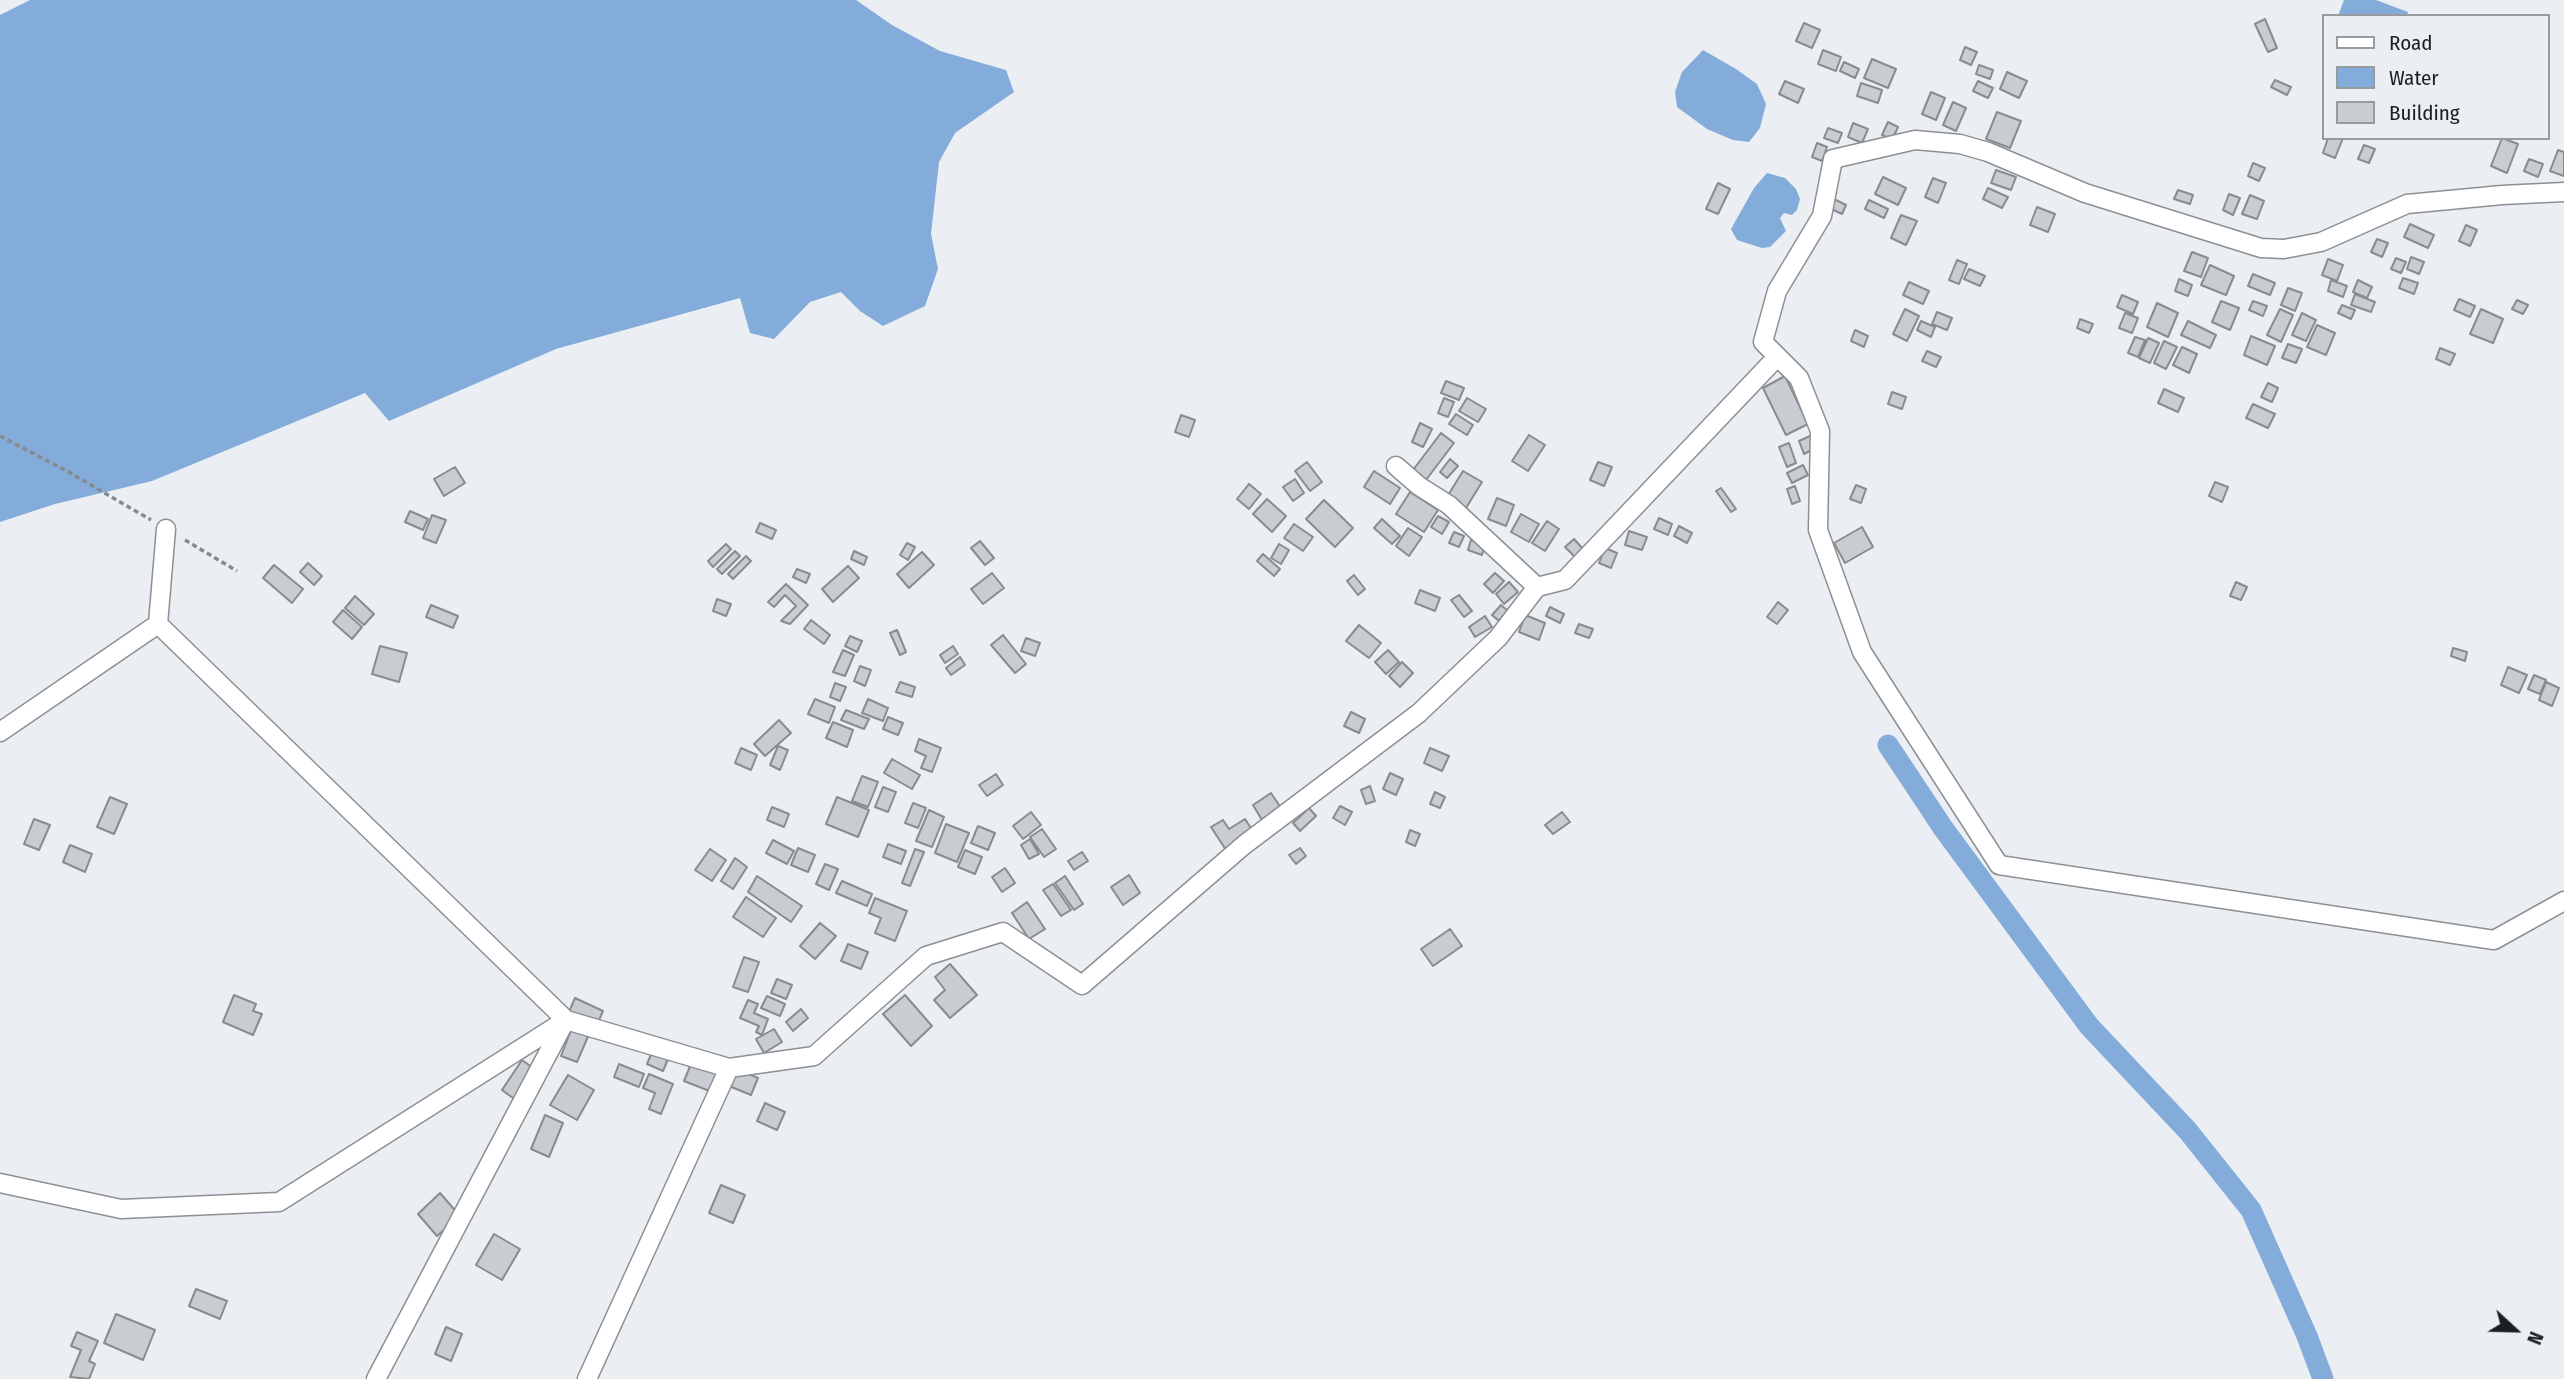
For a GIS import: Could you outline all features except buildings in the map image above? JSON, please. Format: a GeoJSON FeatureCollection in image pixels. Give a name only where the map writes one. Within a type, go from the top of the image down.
{"type":"FeatureCollection","features":[{"type":"Feature","properties":{"kind":"street"},"geometry":{"type":"LineString","coordinates":[[2564,192],[2407,204],[2321,242],[2284,249],[2261,248],[2085,192],[1988,152],[1960,144],[1915,140],[1904,142],[1833,159],[1822,216],[1777,291],[1763,342],[1799,378],[1820,431],[1818,530],[1862,652],[1999,865],[2494,940],[2564,901]]}},
{"type":"Feature","properties":{"kind":"street"},"geometry":{"type":"LineString","coordinates":[[158,624],[566,1020],[729,1068],[814,1056],[926,956],[1003,932],[1082,985],[1244,845],[1419,713],[1498,638],[1537,587],[1565,580],[1777,357]]}},
{"type":"Feature","properties":{"kind":"street"},"geometry":{"type":"LineString","coordinates":[[1396,466],[1419,486],[1449,505],[1537,587]]}},
{"type":"Feature","properties":{"kind":"street"},"geometry":{"type":"LineString","coordinates":[[158,624],[166,529]]}},
{"type":"Feature","properties":{"kind":"street"},"geometry":{"type":"LineString","coordinates":[[0,732],[158,624]]}},
{"type":"Feature","properties":{"kind":"street"},"geometry":{"type":"LineString","coordinates":[[0,1183],[121,1209],[279,1202],[566,1020]]}},
{"type":"Feature","properties":{"kind":"street"},"geometry":{"type":"LineString","coordinates":[[376,1379],[566,1020]]}},
{"type":"Feature","properties":{"kind":"street"},"geometry":{"type":"LineString","coordinates":[[587,1379],[729,1068]]}},
{"type":"Feature","properties":{"kind":"path"},"geometry":{"type":"LineString","coordinates":[[0,436],[237,570]]}},
{"type":"Feature","properties":{"kind":"water"},"geometry":{"type":"Polygon","coordinates":[[[30,0],[856,0],[892,25],[940,51],[1006,70],[1014,92],[955,133],[939,162],[931,234],[938,269],[925,306],[883,326],[860,311],[841,292],[810,302],[774,339],[750,333],[740,298],[556,349],[389,421],[365,393],[152,481],[55,504],[0,522],[0,15],[30,0]]]}},
{"type":"Feature","properties":{"kind":"water"},"geometry":{"type":"Polygon","coordinates":[[[2344,0],[2376,0],[2408,12],[2408,14],[2339,14],[2344,0]]]}},
{"type":"Feature","properties":{"kind":"water"},"geometry":{"type":"Polygon","coordinates":[[[1703,50],[1757,84],[1766,104],[1760,128],[1749,142],[1733,140],[1707,129],[1677,107],[1675,92],[1682,72],[1703,50]]]}},
{"type":"Feature","properties":{"kind":"water"},"geometry":{"type":"Polygon","coordinates":[[[1767,173],[1785,178],[1796,189],[1800,199],[1797,210],[1792,215],[1784,213],[1780,218],[1786,231],[1770,247],[1762,248],[1737,240],[1731,229],[1754,188],[1767,173]]]}},
{"type":"Feature","properties":{"kind":"waterway"},"geometry":{"type":"LineString","coordinates":[[1888,745],[1943,828],[2089,1026],[2188,1131],[2251,1210],[2307,1336],[2323,1379]]}}]}
